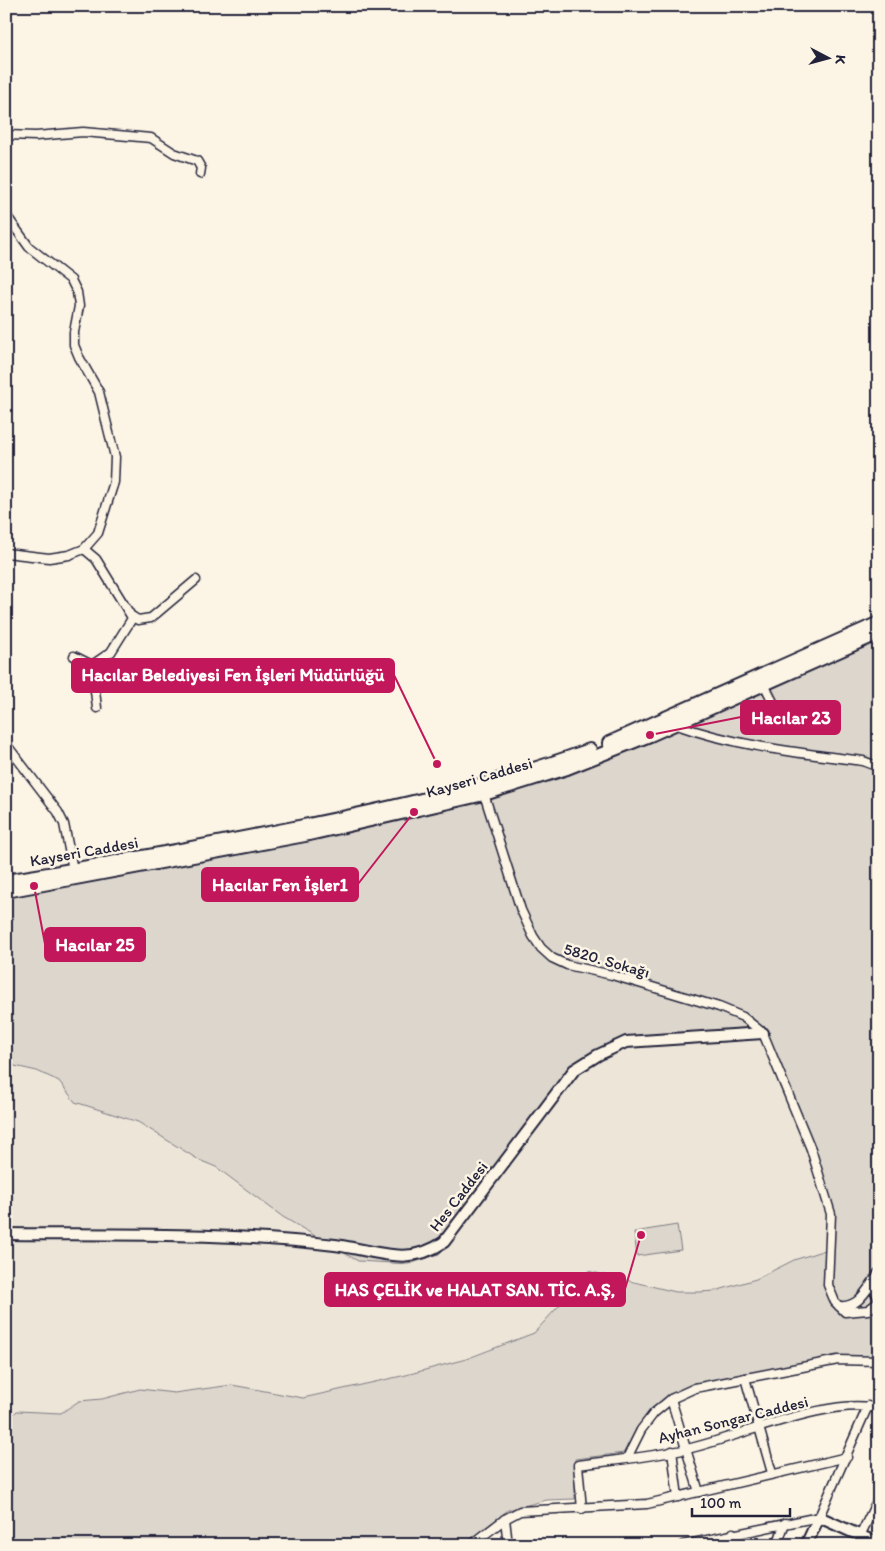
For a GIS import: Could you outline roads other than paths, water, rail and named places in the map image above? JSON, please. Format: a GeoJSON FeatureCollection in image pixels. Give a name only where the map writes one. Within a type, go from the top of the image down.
{"type":"FeatureCollection","features":[{"type":"Feature","properties":{"kind":"main road","name":"Kayseri Caddesi"},"geometry":{"type":"LineString","coordinates":[[6,891],[74,874],[374,811],[478,787],[547,766],[611,742],[879,623]]}},
{"type":"Feature","properties":{"kind":"main road","name":"Kayseri Caddesi"},"geometry":{"type":"LineString","coordinates":[[6,881],[74,874],[306,835],[484,794],[566,768],[674,724],[879,633]]}},
{"type":"Feature","properties":{"kind":"street"},"geometry":{"type":"LineString","coordinates":[[6,135],[36,136],[83,132],[151,138],[174,153],[197,161],[201,168],[200,174]]}},
{"type":"Feature","properties":{"kind":"street"},"geometry":{"type":"LineString","coordinates":[[6,214],[29,247],[71,280],[77,292],[79,306],[74,332],[74,345],[78,357],[99,392],[115,457],[114,482],[98,533],[84,549],[69,555],[49,558],[6,553]]}},
{"type":"Feature","properties":{"kind":"street"},"geometry":{"type":"LineString","coordinates":[[84,549],[96,560],[132,617],[142,621],[151,618],[196,580]]}},
{"type":"Feature","properties":{"kind":"street"},"geometry":{"type":"LineString","coordinates":[[92,665],[111,652],[132,617]]}},
{"type":"Feature","properties":{"kind":"street"},"geometry":{"type":"LineString","coordinates":[[74,656],[92,665]]}},
{"type":"Feature","properties":{"kind":"street"},"geometry":{"type":"LineString","coordinates":[[92,665],[98,708]]}},
{"type":"Feature","properties":{"kind":"street"},"geometry":{"type":"LineString","coordinates":[[764,684],[773,702]]}},
{"type":"Feature","properties":{"kind":"street"},"geometry":{"type":"LineString","coordinates":[[674,724],[709,737],[863,761],[879,766]]}},
{"type":"Feature","properties":{"kind":"street"},"geometry":{"type":"LineString","coordinates":[[6,744],[58,812],[64,824],[74,874]]}},
{"type":"Feature","properties":{"kind":"street","name":"5820. Sokağı"},"geometry":{"type":"LineString","coordinates":[[484,794],[521,910],[533,936],[541,948],[552,958],[567,965],[719,1007],[743,1017],[763,1033]]}},
{"type":"Feature","properties":{"kind":"street"},"geometry":{"type":"LineString","coordinates":[[763,1033],[811,1149],[831,1214],[828,1285],[830,1294],[845,1312],[868,1310],[879,1302]]}},
{"type":"Feature","properties":{"kind":"street","name":"Hes Caddesi"},"geometry":{"type":"LineString","coordinates":[[6,1234],[276,1238],[342,1246],[400,1257],[420,1255],[444,1242],[574,1070],[626,1042],[763,1033]]}},
{"type":"Feature","properties":{"kind":"street"},"geometry":{"type":"LineString","coordinates":[[839,1306],[845,1307],[858,1301],[877,1277]]}},
{"type":"Feature","properties":{"kind":"street"},"geometry":{"type":"LineString","coordinates":[[877,1277],[875,1291],[879,1296]]}},
{"type":"Feature","properties":{"kind":"street"},"geometry":{"type":"LineString","coordinates":[[627,1458],[645,1424],[654,1413],[671,1399],[695,1388],[838,1360],[879,1361]]}},
{"type":"Feature","properties":{"kind":"street"},"geometry":{"type":"LineString","coordinates":[[745,1378],[772,1473]]}},
{"type":"Feature","properties":{"kind":"street"},"geometry":{"type":"LineString","coordinates":[[671,1399],[699,1492]]}},
{"type":"Feature","properties":{"kind":"street"},"geometry":{"type":"LineString","coordinates":[[806,1545],[847,1457],[868,1406]]}},
{"type":"Feature","properties":{"kind":"street","name":"Ayhan Songar Caddesi"},"geometry":{"type":"LineString","coordinates":[[582,1509],[578,1465],[687,1449],[832,1408],[868,1406],[879,1409]]}},
{"type":"Feature","properties":{"kind":"street"},"geometry":{"type":"LineString","coordinates":[[672,1451],[678,1497]]}},
{"type":"Feature","properties":{"kind":"street"},"geometry":{"type":"LineString","coordinates":[[471,1545],[504,1519],[520,1511],[647,1504],[772,1473],[847,1457]]}},
{"type":"Feature","properties":{"kind":"street"},"geometry":{"type":"LineString","coordinates":[[860,1536],[879,1497]]}},
{"type":"Feature","properties":{"kind":"street"},"geometry":{"type":"LineString","coordinates":[[683,1545],[733,1533],[819,1517],[879,1544]]}},
{"type":"Feature","properties":{"kind":"street"},"geometry":{"type":"LineString","coordinates":[[504,1519],[508,1545]]}},
{"type":"Feature","properties":{"kind":"street"},"geometry":{"type":"LineString","coordinates":[[777,1545],[785,1523]]}},
{"type":"Feature","properties":{"kind":"street"},"geometry":{"type":"LineString","coordinates":[[727,1545],[733,1533]]}},
{"type":"Feature","properties":{"kind":"place","name":"Hacılar 23"},"geometry":{"type":"Point","coordinates":[650,735]}},
{"type":"Feature","properties":{"kind":"place","name":"Hacılar Belediyesi Fen İşleri Müdürlüğü"},"geometry":{"type":"Point","coordinates":[437,764]}},
{"type":"Feature","properties":{"kind":"place","name":"Hacılar Fen İşler1"},"geometry":{"type":"Point","coordinates":[414,812]}},
{"type":"Feature","properties":{"kind":"place","name":"Hacılar 25"},"geometry":{"type":"Point","coordinates":[34,886]}},
{"type":"Feature","properties":{"kind":"place","name":"HAS ÇELİK ve HALAT SAN. TİC. A.Ş,"},"geometry":{"type":"Point","coordinates":[641,1235]}}]}
